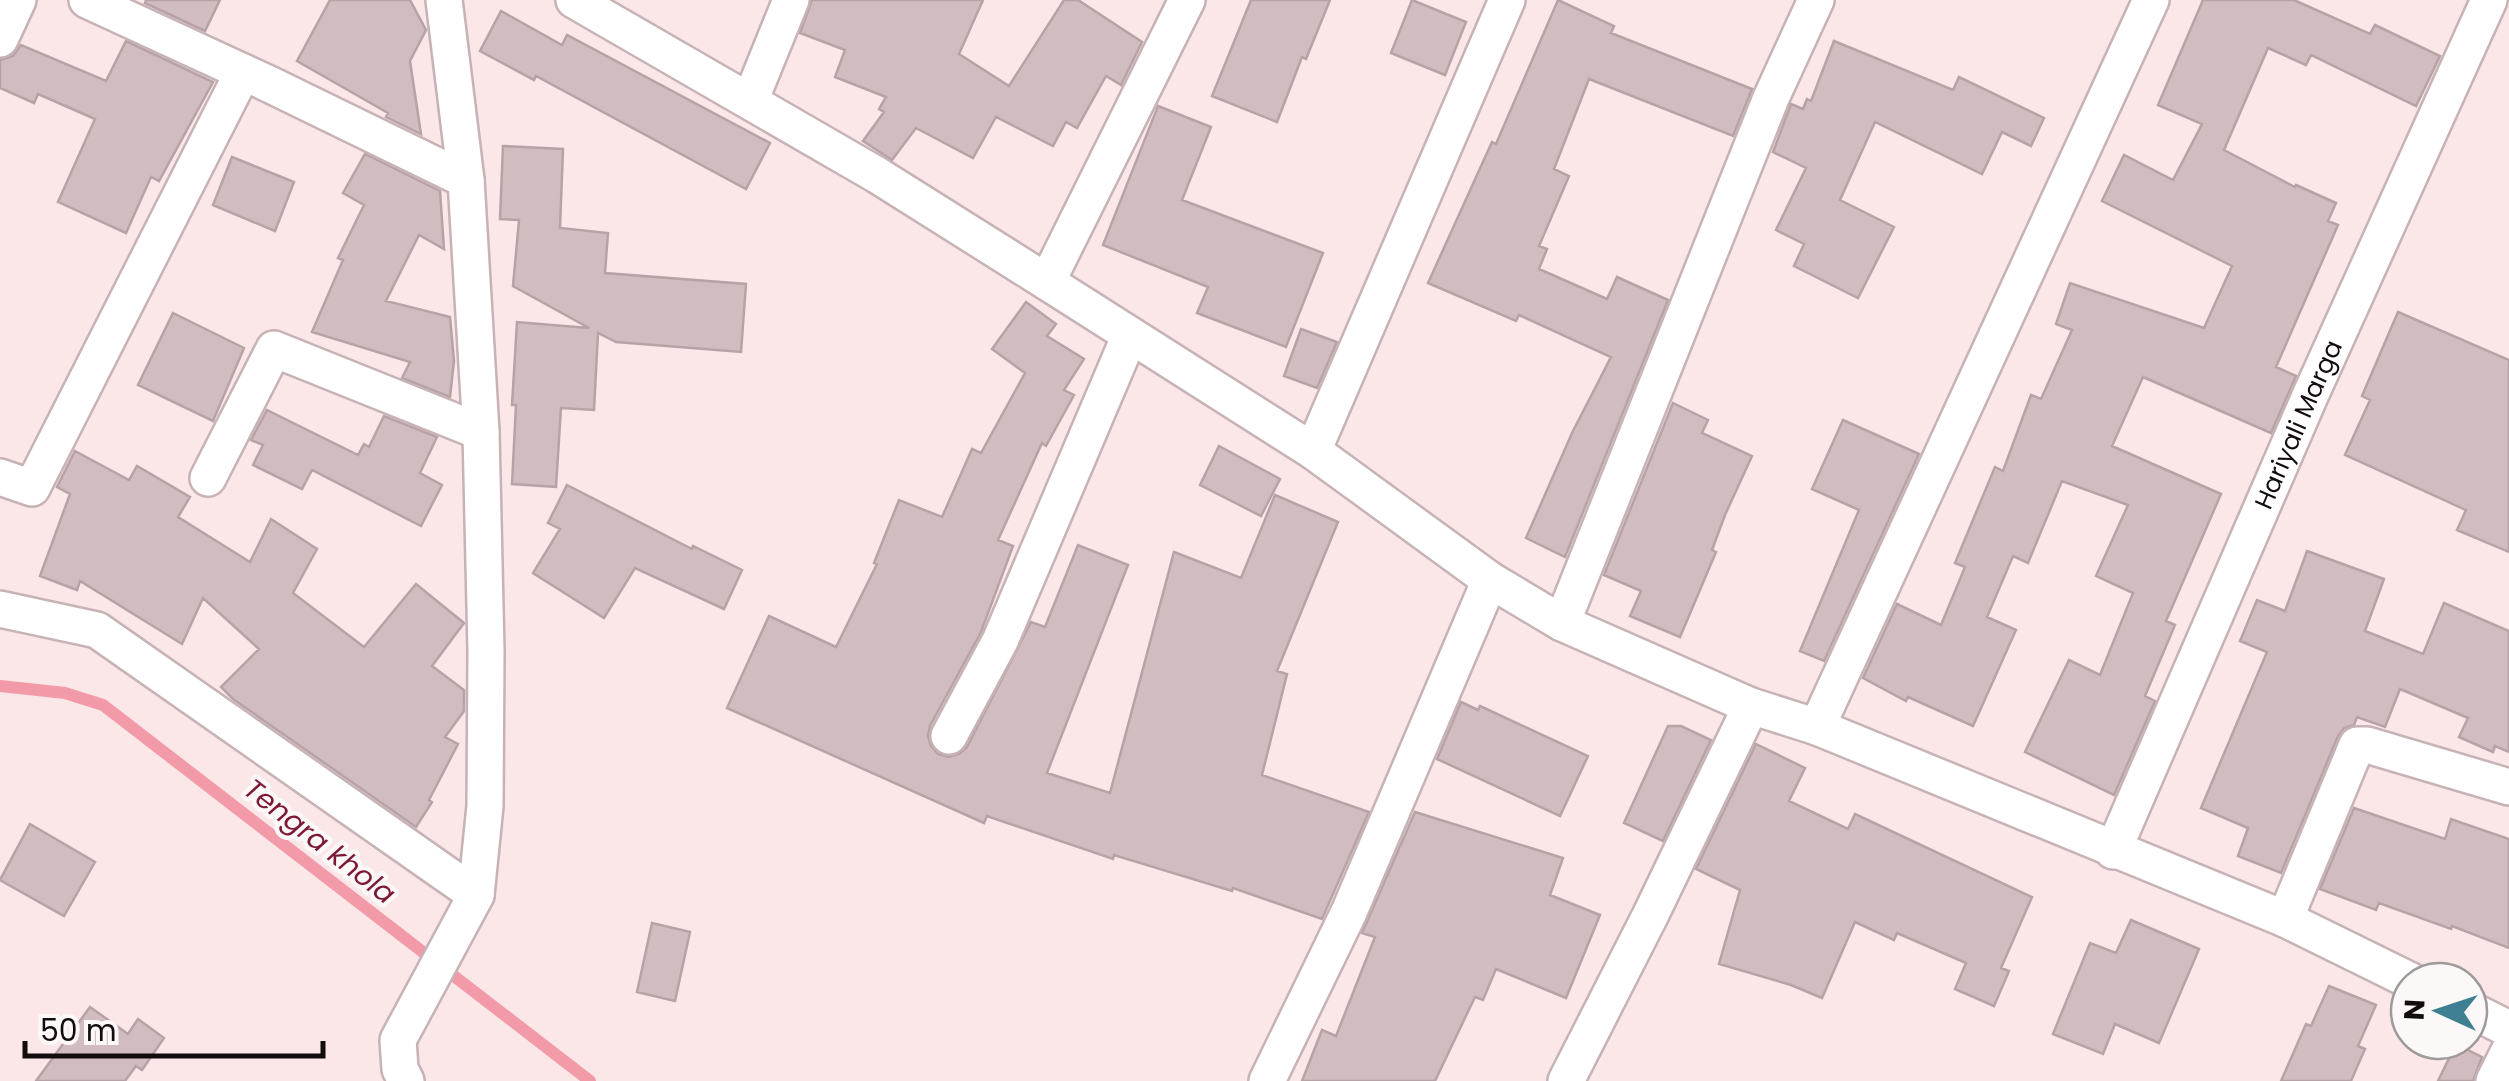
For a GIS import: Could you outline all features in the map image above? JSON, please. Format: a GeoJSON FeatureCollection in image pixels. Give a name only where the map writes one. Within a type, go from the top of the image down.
{"type":"FeatureCollection","features":[{"type":"Feature","properties":{"kind":"street"},"geometry":{"type":"LineString","coordinates":[[0,39],[18,0]]}},
{"type":"Feature","properties":{"kind":"street"},"geometry":{"type":"LineString","coordinates":[[86,0],[466,180]]}},
{"type":"Feature","properties":{"kind":"street"},"geometry":{"type":"LineString","coordinates":[[406,1081],[400,1069],[398,1040],[468,910],[485,786],[480,432],[466,180],[444,0]]}},
{"type":"Feature","properties":{"kind":"street"},"geometry":{"type":"LineString","coordinates":[[750,102],[790,0]]}},
{"type":"Feature","properties":{"kind":"street"},"geometry":{"type":"LineString","coordinates":[[1046,282],[1186,0]]}},
{"type":"Feature","properties":{"kind":"street"},"geometry":{"type":"LineString","coordinates":[[1313,451],[1507,0]]}},
{"type":"Feature","properties":{"kind":"street"},"geometry":{"type":"LineString","coordinates":[[1562,623],[1772,98],[1816,0]]}},
{"type":"Feature","properties":{"kind":"street"},"geometry":{"type":"LineString","coordinates":[[1817,727],[2151,0]]}},
{"type":"Feature","properties":{"kind":"street","name":"Hariyali Marga"},"geometry":{"type":"LineString","coordinates":[[2113,851],[2310,396],[2489,0]]}},
{"type":"Feature","properties":{"kind":"street"},"geometry":{"type":"LineString","coordinates":[[583,2],[876,175],[1130,334],[1313,451],[1490,580],[1562,623],[1751,706],[1817,727],[2284,919],[2389,970]]}},
{"type":"Feature","properties":{"kind":"street"},"geometry":{"type":"LineString","coordinates":[[0,477],[32,488],[243,72]]}},
{"type":"Feature","properties":{"kind":"street"},"geometry":{"type":"LineString","coordinates":[[949,736],[1000,641],[1130,334]]}},
{"type":"Feature","properties":{"kind":"street"},"geometry":{"type":"LineString","coordinates":[[208,478],[274,349],[480,432]]}},
{"type":"Feature","properties":{"kind":"street"},"geometry":{"type":"LineString","coordinates":[[1268,1081],[1349,912],[1490,580]]}},
{"type":"Feature","properties":{"kind":"street"},"geometry":{"type":"LineString","coordinates":[[0,609],[97,630],[468,910]]}},
{"type":"Feature","properties":{"kind":"street"},"geometry":{"type":"LineString","coordinates":[[1566,1081],[1751,706]]}},
{"type":"Feature","properties":{"kind":"street"},"geometry":{"type":"LineString","coordinates":[[2284,919],[2357,746],[2366,745],[2509,787]]}},
{"type":"Feature","properties":{"kind":"street"},"geometry":{"type":"LineString","coordinates":[[2494,1081],[2509,1051]]}},
{"type":"Feature","properties":{"kind":"building"},"geometry":{"type":"Polygon","coordinates":[[[220,0],[205,31],[145,3],[220,0]]]}},
{"type":"Feature","properties":{"kind":"building"},"geometry":{"type":"Polygon","coordinates":[[[330,0],[410,0],[426,30],[410,61],[421,134],[386,117],[388,113],[297,61],[330,0]]]}},
{"type":"Feature","properties":{"kind":"building"},"geometry":{"type":"Polygon","coordinates":[[[812,0],[983,0],[959,54],[1009,86],[1064,0],[1078,0],[1142,42],[1121,85],[1106,76],[1077,128],[1066,122],[1053,146],[996,117],[973,158],[916,128],[892,160],[863,141],[884,112],[879,109],[886,97],[835,77],[845,50],[800,33],[812,0]]]}},
{"type":"Feature","properties":{"kind":"building"},"geometry":{"type":"Polygon","coordinates":[[[1251,0],[1330,0],[1277,122],[1212,96],[1251,0]]]}},
{"type":"Feature","properties":{"kind":"building"},"geometry":{"type":"Polygon","coordinates":[[[1412,0],[1466,22],[1445,75],[1391,53],[1412,0]]]}},
{"type":"Feature","properties":{"kind":"building"},"geometry":{"type":"Polygon","coordinates":[[[1558,0],[1614,26],[1611,33],[1752,89],[1733,136],[1589,79],[1554,169],[1569,176],[1539,246],[1547,249],[1539,269],[1607,299],[1617,277],[1668,300],[1565,557],[1526,538],[1611,357],[1519,315],[1516,321],[1428,283],[1492,142],[1496,144],[1558,0]]]}},
{"type":"Feature","properties":{"kind":"building"},"geometry":{"type":"Polygon","coordinates":[[[2203,0],[2294,0],[2370,34],[2375,25],[2440,56],[2416,106],[2311,55],[2306,65],[2268,48],[2224,150],[2295,187],[2336,203],[2328,221],[2338,225],[2276,367],[2296,376],[2271,433],[2143,377],[2112,446],[2221,494],[2166,621],[2175,625],[2145,696],[2155,701],[2114,795],[2025,752],[2069,660],[2100,675],[2133,593],[2096,576],[2128,505],[2062,481],[2028,563],[2013,556],[1987,617],[2016,630],[1973,726],[1908,697],[1906,701],[1863,678],[1897,604],[1941,625],[1965,567],[1955,563],[1995,467],[2003,471],[2031,395],[2041,399],[2072,330],[2056,324],[2070,283],[2204,328],[2232,266],[2102,201],[2124,155],[2173,180],[2202,124],[2158,105],[2203,0]]]}},
{"type":"Feature","properties":{"kind":"building"},"geometry":{"type":"Polygon","coordinates":[[[501,11],[562,45],[567,35],[770,143],[746,189],[536,76],[534,80],[480,51],[501,11]]]}},
{"type":"Feature","properties":{"kind":"building"},"geometry":{"type":"Polygon","coordinates":[[[126,41],[213,82],[159,181],[151,177],[126,233],[58,202],[95,119],[38,94],[34,103],[0,88],[0,60],[13,56],[21,45],[106,81],[126,41]]]}},
{"type":"Feature","properties":{"kind":"building"},"geometry":{"type":"Polygon","coordinates":[[[1834,41],[1953,90],[1959,77],[2044,118],[2031,146],[2002,132],[1982,174],[1875,122],[1840,200],[1894,227],[1858,298],[1794,266],[1804,244],[1776,230],[1806,168],[1773,152],[1791,104],[1803,109],[1807,99],[1811,101],[1834,41]]]}},
{"type":"Feature","properties":{"kind":"building"},"geometry":{"type":"Polygon","coordinates":[[[1158,106],[1211,127],[1182,200],[1323,253],[1286,347],[1197,313],[1208,287],[1103,245],[1158,106]]]}},
{"type":"Feature","properties":{"kind":"building"},"geometry":{"type":"Polygon","coordinates":[[[503,146],[563,149],[560,228],[608,233],[605,273],[746,284],[741,352],[616,342],[598,333],[594,410],[561,408],[556,487],[512,484],[517,322],[589,328],[513,286],[519,220],[500,219],[503,146]]]}},
{"type":"Feature","properties":{"kind":"building"},"geometry":{"type":"Polygon","coordinates":[[[365,154],[440,191],[444,249],[419,235],[386,301],[450,317],[454,361],[450,397],[402,378],[410,362],[312,332],[343,260],[338,258],[364,205],[343,193],[365,154]]]}},
{"type":"Feature","properties":{"kind":"building"},"geometry":{"type":"Polygon","coordinates":[[[232,157],[294,182],[275,231],[213,205],[232,157]]]}},
{"type":"Feature","properties":{"kind":"building"},"geometry":{"type":"Polygon","coordinates":[[[1026,302],[1056,324],[1047,336],[1084,359],[1064,390],[1074,395],[1046,446],[1042,443],[998,540],[1013,546],[981,632],[930,726],[931,746],[938,754],[949,757],[967,747],[1031,622],[1045,627],[1078,545],[1128,565],[1047,773],[1110,793],[1174,552],[1241,578],[1275,495],[1338,522],[1277,671],[1287,674],[1262,775],[1369,812],[1322,919],[1233,888],[1232,891],[1114,855],[1113,859],[987,816],[984,823],[727,708],[769,616],[836,647],[877,564],[874,563],[899,500],[942,517],[972,449],[981,453],[1025,373],[992,349],[1026,302]]]}},
{"type":"Feature","properties":{"kind":"building"},"geometry":{"type":"Polygon","coordinates":[[[2398,312],[2509,360],[2509,552],[2457,530],[2466,510],[2345,455],[2370,400],[2362,396],[2398,312]]]}},
{"type":"Feature","properties":{"kind":"building"},"geometry":{"type":"Polygon","coordinates":[[[173,313],[244,348],[213,421],[138,385],[173,313]]]}},
{"type":"Feature","properties":{"kind":"building"},"geometry":{"type":"Polygon","coordinates":[[[1301,329],[1337,342],[1317,388],[1284,376],[1301,329]]]}},
{"type":"Feature","properties":{"kind":"building"},"geometry":{"type":"Polygon","coordinates":[[[1673,403],[1708,420],[1702,433],[1752,456],[1725,515],[1712,550],[1716,552],[1680,637],[1630,616],[1641,591],[1604,575],[1673,403]]]}},
{"type":"Feature","properties":{"kind":"building"},"geometry":{"type":"Polygon","coordinates":[[[267,410],[358,455],[364,444],[369,447],[384,416],[437,437],[420,473],[442,485],[421,526],[312,470],[302,489],[253,465],[263,445],[251,440],[267,410]]]}},
{"type":"Feature","properties":{"kind":"building"},"geometry":{"type":"Polygon","coordinates":[[[1843,420],[1919,454],[1824,661],[1800,651],[1859,510],[1812,489],[1843,420]]]}},
{"type":"Feature","properties":{"kind":"building"},"geometry":{"type":"Polygon","coordinates":[[[1219,446],[1280,479],[1261,516],[1200,485],[1219,446]]]}},
{"type":"Feature","properties":{"kind":"building"},"geometry":{"type":"Polygon","coordinates":[[[75,451],[129,480],[137,466],[190,497],[178,517],[250,562],[271,519],[317,549],[293,593],[364,647],[416,584],[464,623],[432,666],[464,690],[464,711],[445,737],[458,744],[416,827],[221,687],[259,649],[203,598],[182,644],[80,581],[77,590],[40,576],[70,494],[57,487],[75,451]]]}},
{"type":"Feature","properties":{"kind":"building"},"geometry":{"type":"Polygon","coordinates":[[[567,485],[742,570],[724,609],[635,568],[604,618],[533,573],[560,529],[548,523],[567,485]]]}},
{"type":"Feature","properties":{"kind":"building"},"geometry":{"type":"Polygon","coordinates":[[[2307,551],[2384,579],[2365,631],[2423,654],[2444,603],[2509,631],[2509,752],[2495,746],[2493,752],[2459,737],[2468,718],[2400,689],[2385,727],[2357,717],[2354,725],[2344,728],[2338,736],[2281,873],[2238,856],[2248,828],[2201,808],[2267,652],[2240,641],[2257,600],[2285,611],[2307,551]]]}},
{"type":"Feature","properties":{"kind":"building"},"geometry":{"type":"Polygon","coordinates":[[[1461,702],[1478,710],[1480,706],[1588,756],[1560,816],[1437,759],[1461,702]]]}},
{"type":"Feature","properties":{"kind":"building"},"geometry":{"type":"Polygon","coordinates":[[[1668,726],[1681,726],[1711,740],[1663,841],[1624,823],[1668,726]]]}},
{"type":"Feature","properties":{"kind":"building"},"geometry":{"type":"Polygon","coordinates":[[[1756,744],[1805,768],[1789,801],[1848,829],[1855,814],[2032,897],[2001,968],[2009,971],[1994,1006],[1955,989],[1966,963],[1897,933],[1894,940],[1855,922],[1822,998],[1719,964],[1740,890],[1696,869],[1756,744]]]}},
{"type":"Feature","properties":{"kind":"building"},"geometry":{"type":"Polygon","coordinates":[[[2354,808],[2445,839],[2451,819],[2509,839],[2509,948],[2379,903],[2376,910],[2320,889],[2354,808]]]}},
{"type":"Feature","properties":{"kind":"building"},"geometry":{"type":"Polygon","coordinates":[[[1415,812],[1563,858],[1550,895],[1600,915],[1566,998],[1496,969],[1483,1000],[1475,997],[1435,1081],[1302,1081],[1322,1030],[1336,1036],[1375,937],[1362,933],[1415,812]]]}},
{"type":"Feature","properties":{"kind":"building"},"geometry":{"type":"Polygon","coordinates":[[[30,824],[95,862],[64,916],[0,880],[30,824]]]}},
{"type":"Feature","properties":{"kind":"building"},"geometry":{"type":"Polygon","coordinates":[[[2131,920],[2199,949],[2159,1043],[2115,1024],[2103,1054],[2053,1034],[2090,943],[2116,953],[2131,920]]]}},
{"type":"Feature","properties":{"kind":"building"},"geometry":{"type":"Polygon","coordinates":[[[652,923],[690,932],[675,1001],[637,992],[652,923]]]}},
{"type":"Feature","properties":{"kind":"building"},"geometry":{"type":"Polygon","coordinates":[[[2329,986],[2376,1005],[2358,1046],[2365,1049],[2351,1081],[2281,1081],[2306,1024],[2311,1026],[2329,986]]]}},
{"type":"Feature","properties":{"kind":"building"},"geometry":{"type":"Polygon","coordinates":[[[90,1007],[128,1034],[138,1019],[164,1038],[142,1070],[136,1066],[125,1081],[36,1081],[90,1007]]]}},
{"type":"Feature","properties":{"kind":"building"},"geometry":{"type":"Polygon","coordinates":[[[2448,1061],[2480,1061],[2473,1081],[2438,1081],[2448,1061]]]}},
{"type":"Feature","properties":{"kind":"waterway","name":"Tengra khola"},"geometry":{"type":"LineString","coordinates":[[0,686],[65,693],[103,705],[590,1081]]}}]}
